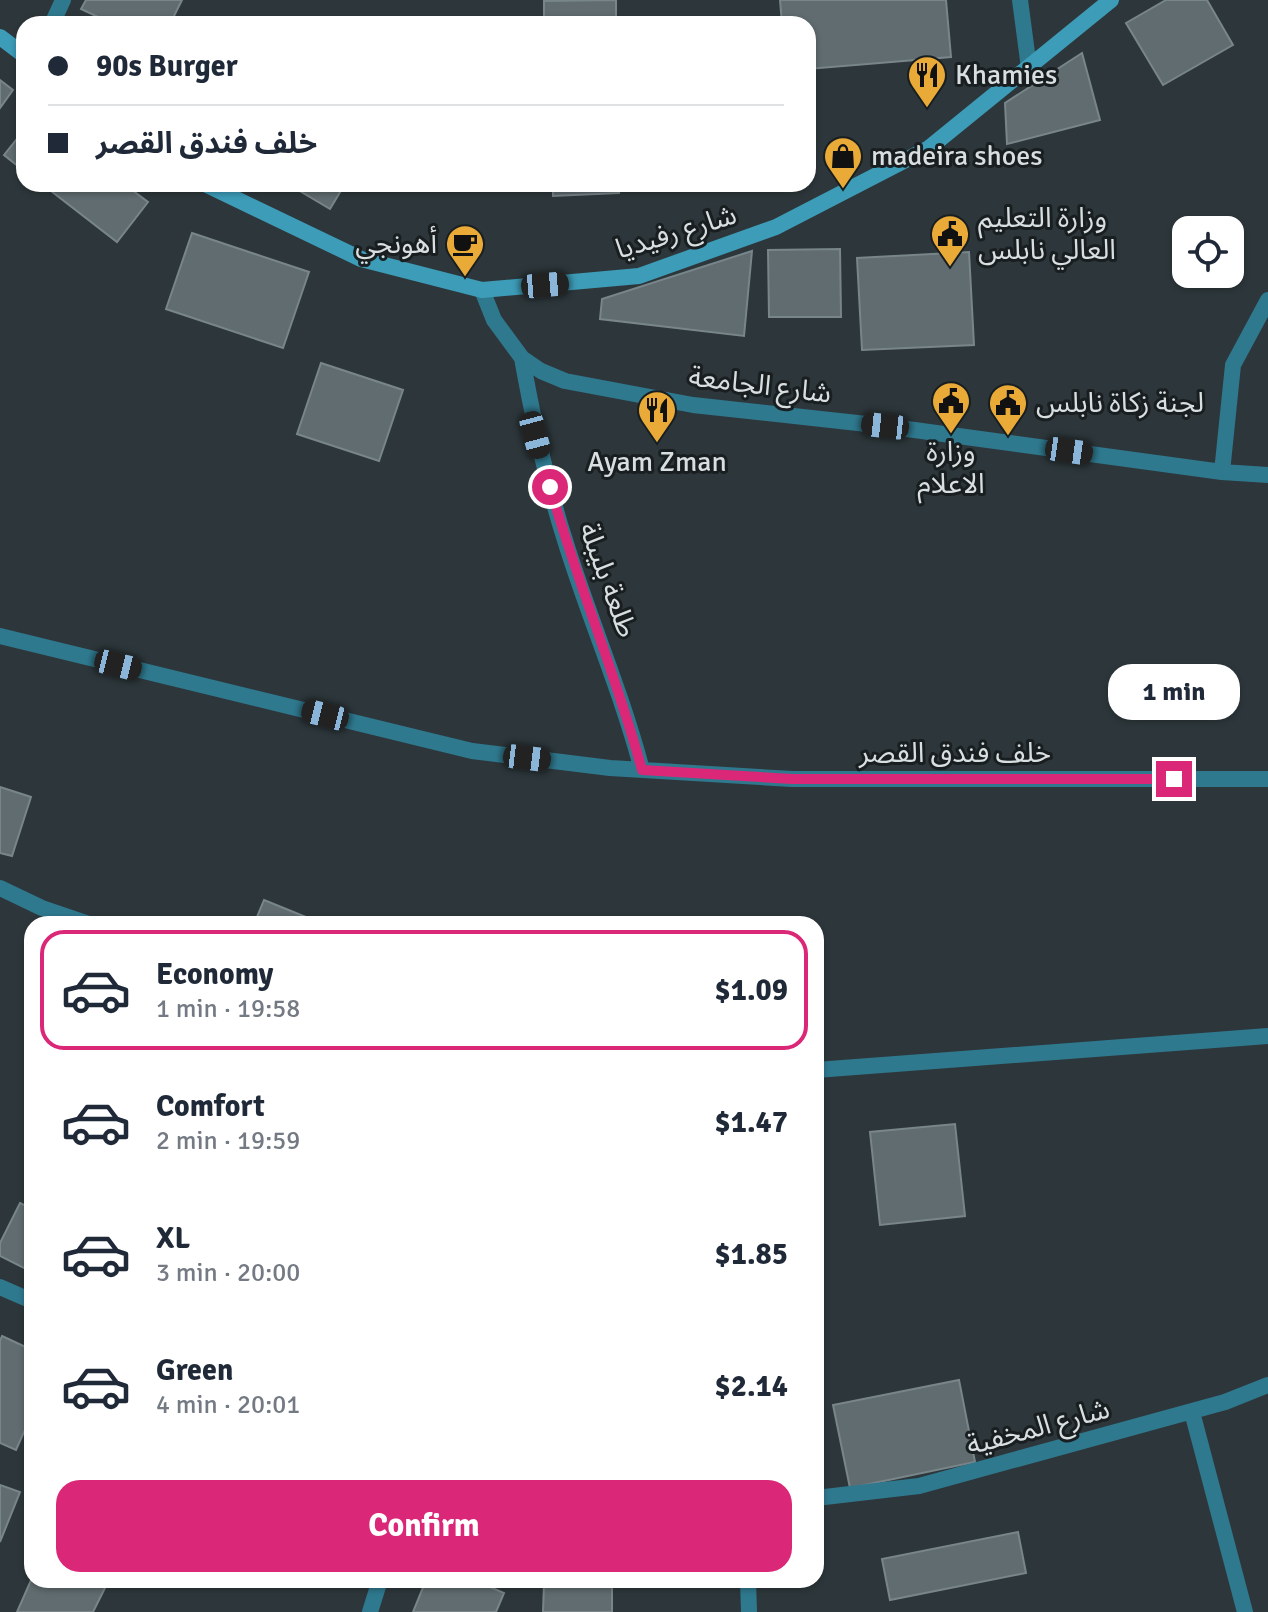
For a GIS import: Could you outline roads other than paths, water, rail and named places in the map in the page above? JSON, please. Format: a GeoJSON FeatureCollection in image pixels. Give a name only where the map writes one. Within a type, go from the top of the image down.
{"type":"FeatureCollection","features":[{"type":"Feature","properties":{"kind":"main road","name":"شارع رفيديا"},"geometry":{"type":"LineString","coordinates":[[222,192],[361,259],[482,290],[639,276],[776,227],[929,148],[1111,0]]}},
{"type":"Feature","properties":{"kind":"street"},"geometry":{"type":"LineString","coordinates":[[1020,0],[1029,68]]}},
{"type":"Feature","properties":{"kind":"street","name":"شارع الجامعة"},"geometry":{"type":"LineString","coordinates":[[482,290],[494,320],[522,358],[541,371],[565,381],[693,405],[885,426],[1222,472],[1268,475]]}},
{"type":"Feature","properties":{"kind":"street"},"geometry":{"type":"LineString","coordinates":[[1222,472],[1233,365],[1268,300]]}},
{"type":"Feature","properties":{"kind":"street","name":"طلعة بليبلة"},"geometry":{"type":"LineString","coordinates":[[522,358],[535,435],[564,539],[609,662],[642,770]]}},
{"type":"Feature","properties":{"kind":"street","name":"خلف فندق القصر"},"geometry":{"type":"LineString","coordinates":[[0,636],[472,751],[642,770],[792,779],[1268,779]]}},
{"type":"Feature","properties":{"kind":"street"},"geometry":{"type":"LineString","coordinates":[[0,888],[66,916]]}},
{"type":"Feature","properties":{"kind":"street"},"geometry":{"type":"LineString","coordinates":[[824,1069],[1268,1036]]}},
{"type":"Feature","properties":{"kind":"street"},"geometry":{"type":"LineString","coordinates":[[0,1287],[24,1298]]}},
{"type":"Feature","properties":{"kind":"street","name":"شارع المخفية"},"geometry":{"type":"LineString","coordinates":[[824,1497],[919,1486],[1192,1412],[1268,1385]]}},
{"type":"Feature","properties":{"kind":"street"},"geometry":{"type":"LineString","coordinates":[[1192,1412],[1245,1612]]}},
{"type":"Feature","properties":{"kind":"street"},"geometry":{"type":"LineString","coordinates":[[370,1612],[378,1588]]}},
{"type":"Feature","properties":{"kind":"street"},"geometry":{"type":"LineString","coordinates":[[748,1588],[749,1612]]}},
{"type":"Feature","properties":{"kind":"place","name":"Khamies"},"geometry":{"type":"Point","coordinates":[927,109]}},
{"type":"Feature","properties":{"kind":"place","name":"madeira shoes"},"geometry":{"type":"Point","coordinates":[843,190]}},
{"type":"Feature","properties":{"kind":"place","name":"وزارة التعليم العالي نابلس"},"geometry":{"type":"Point","coordinates":[950,268]}},
{"type":"Feature","properties":{"kind":"place","name":"أهونجي"},"geometry":{"type":"Point","coordinates":[465,278]}},
{"type":"Feature","properties":{"kind":"place","name":"وزارة الاعلام"},"geometry":{"type":"Point","coordinates":[951,435]}},
{"type":"Feature","properties":{"kind":"place","name":"لجنة زكاة نابلس"},"geometry":{"type":"Point","coordinates":[1008,437]}},
{"type":"Feature","properties":{"kind":"place","name":"Ayam Zman"},"geometry":{"type":"Point","coordinates":[657,444]}}]}
